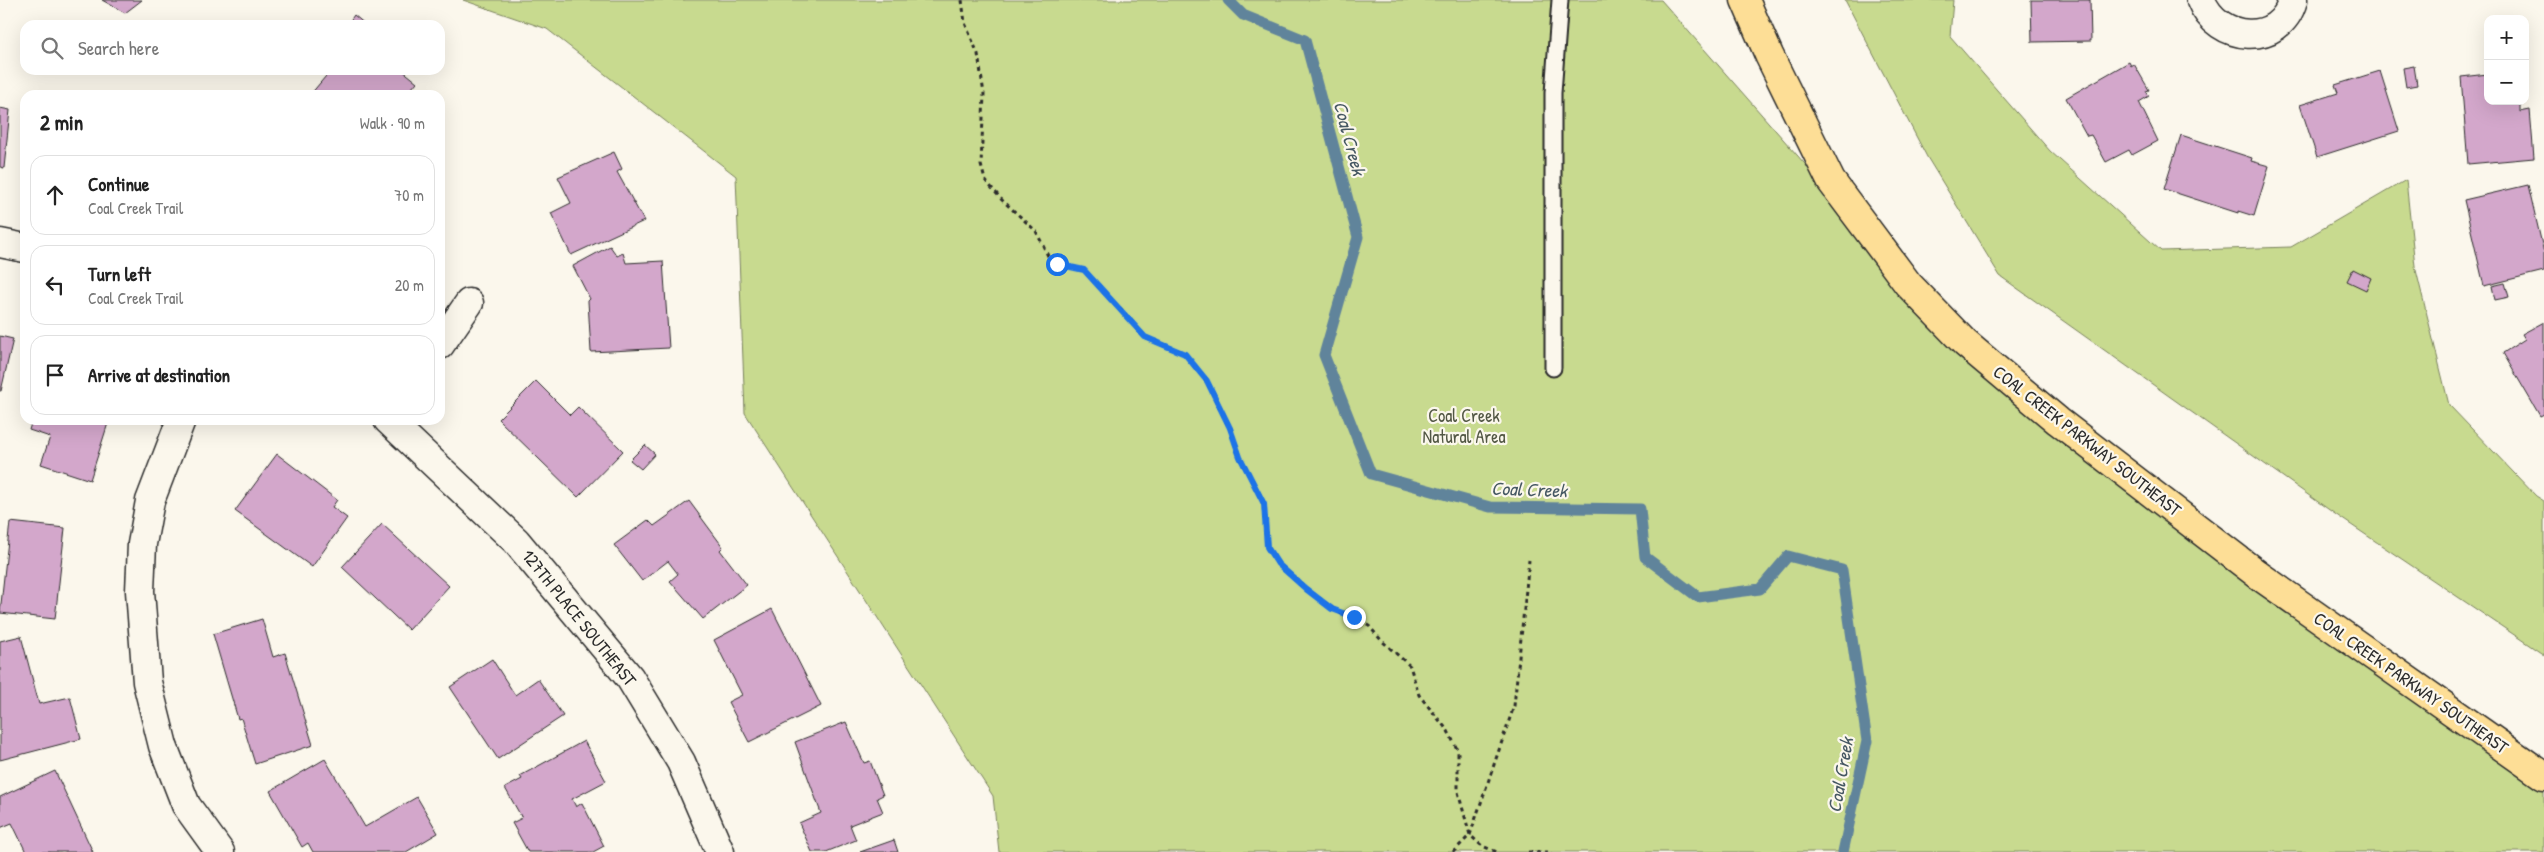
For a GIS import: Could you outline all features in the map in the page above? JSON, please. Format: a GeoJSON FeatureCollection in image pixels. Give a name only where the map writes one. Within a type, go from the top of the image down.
{"type":"FeatureCollection","features":[{"type":"Feature","properties":{"kind":"main road","name":"COAL CREEK PARKWAY SOUTHEAST"},"geometry":{"type":"LineString","coordinates":[[1745,0],[1769,55],[1831,181],[1908,284],[1965,344],[2058,421],[2261,577],[2544,776]]}},
{"type":"Feature","properties":{"kind":"street"},"geometry":{"type":"LineString","coordinates":[[2200,0],[2208,16],[2220,27],[2236,34],[2252,34],[2268,30],[2282,20],[2293,0]]}},
{"type":"Feature","properties":{"kind":"street"},"geometry":{"type":"LineString","coordinates":[[0,243],[20,247]]}},
{"type":"Feature","properties":{"kind":"street"},"geometry":{"type":"LineString","coordinates":[[445,338],[469,303]]}},
{"type":"Feature","properties":{"kind":"street"},"geometry":{"type":"LineString","coordinates":[[179,425],[150,501],[142,544],[140,591],[147,682],[163,746],[186,806],[220,852]]}},
{"type":"Feature","properties":{"kind":"street","name":"127TH PLACE SOUTHEAST"},"geometry":{"type":"LineString","coordinates":[[393,425],[516,541],[630,678],[681,762],[720,852]]}},
{"type":"Feature","properties":{"kind":"lane"},"geometry":{"type":"LineString","coordinates":[[1553,368],[1552,93],[1560,0]]}},
{"type":"Feature","properties":{"kind":"path"},"geometry":{"type":"LineString","coordinates":[[962,0],[965,23],[978,54],[984,94],[981,165],[985,180],[1002,200],[1036,231],[1048,256],[1057,264],[1084,270],[1145,337],[1185,354],[1207,381],[1230,428],[1240,457],[1264,504],[1264,536],[1272,556],[1300,584],[1326,604],[1369,626],[1382,641],[1410,666],[1420,695],[1448,731],[1458,751],[1458,792],[1470,835],[1482,846],[1497,852]]}},
{"type":"Feature","properties":{"kind":"path"},"geometry":{"type":"LineString","coordinates":[[1453,852],[1470,835],[1514,706],[1529,560]]}},
{"type":"Feature","properties":{"kind":"path"},"geometry":{"type":"LineString","coordinates":[[1528,852],[1552,852]]}},
{"type":"Feature","properties":{"kind":"green space","name":"Coal Creek Natural Area"},"geometry":{"type":"Polygon","coordinates":[[[463,0],[1661,0],[1919,294],[2070,444],[2544,780],[2544,852],[999,852],[993,796],[745,413],[736,176],[547,29],[463,0]]]}},
{"type":"Feature","properties":{"kind":"green space"},"geometry":{"type":"Polygon","coordinates":[[[1845,0],[1953,0],[1950,36],[2050,151],[2161,251],[2291,247],[2406,180],[2415,266],[2449,405],[2536,496],[2544,501],[2544,655],[2335,514],[2000,276],[1927,157],[1845,0]]]}},
{"type":"Feature","properties":{"kind":"building"},"geometry":{"type":"Polygon","coordinates":[[[102,0],[142,0],[125,13],[102,0]]]}},
{"type":"Feature","properties":{"kind":"building"},"geometry":{"type":"Polygon","coordinates":[[[2031,0],[2090,0],[2091,41],[2032,42],[2031,0]]]}},
{"type":"Feature","properties":{"kind":"building"},"geometry":{"type":"Polygon","coordinates":[[[354,15],[360,20],[350,20],[354,15]]]}},
{"type":"Feature","properties":{"kind":"building"},"geometry":{"type":"Polygon","coordinates":[[[2129,62],[2131,66],[2134,64],[2149,90],[2146,91],[2149,96],[2139,102],[2158,141],[2132,155],[2129,150],[2106,162],[2091,135],[2087,136],[2066,98],[2129,62]]]}},
{"type":"Feature","properties":{"kind":"building"},"geometry":{"type":"Polygon","coordinates":[[[2414,66],[2417,85],[2406,87],[2403,68],[2414,66]]]}},
{"type":"Feature","properties":{"kind":"building"},"geometry":{"type":"Polygon","coordinates":[[[2380,71],[2399,131],[2317,157],[2300,105],[2338,93],[2335,85],[2380,71]]]}},
{"type":"Feature","properties":{"kind":"building"},"geometry":{"type":"Polygon","coordinates":[[[2484,74],[2484,105],[2520,105],[2520,112],[2530,110],[2534,158],[2468,164],[2461,77],[2484,74]]]}},
{"type":"Feature","properties":{"kind":"building"},"geometry":{"type":"Polygon","coordinates":[[[327,75],[408,75],[417,82],[410,90],[314,90],[327,75]]]}},
{"type":"Feature","properties":{"kind":"building"},"geometry":{"type":"Polygon","coordinates":[[[0,108],[10,110],[4,168],[0,167],[0,108]]]}},
{"type":"Feature","properties":{"kind":"building"},"geometry":{"type":"Polygon","coordinates":[[[2181,135],[2252,158],[2251,161],[2269,166],[2254,216],[2238,211],[2238,213],[2164,189],[2181,135]]]}},
{"type":"Feature","properties":{"kind":"building"},"geometry":{"type":"Polygon","coordinates":[[[614,152],[622,169],[617,172],[644,221],[571,255],[551,213],[571,203],[558,177],[614,152]]]}},
{"type":"Feature","properties":{"kind":"building"},"geometry":{"type":"Polygon","coordinates":[[[2528,185],[2544,253],[2544,271],[2484,286],[2464,200],[2528,185]]]}},
{"type":"Feature","properties":{"kind":"building"},"geometry":{"type":"Polygon","coordinates":[[[610,246],[617,256],[623,253],[626,263],[663,261],[669,348],[591,352],[588,301],[590,299],[573,266],[610,246]]]}},
{"type":"Feature","properties":{"kind":"building"},"geometry":{"type":"Polygon","coordinates":[[[2353,269],[2371,278],[2366,290],[2347,281],[2353,269]]]}},
{"type":"Feature","properties":{"kind":"building"},"geometry":{"type":"Polygon","coordinates":[[[2505,283],[2509,297],[2495,300],[2492,286],[2505,283]]]}},
{"type":"Feature","properties":{"kind":"building"},"geometry":{"type":"Polygon","coordinates":[[[2544,322],[2544,414],[2540,416],[2503,353],[2525,339],[2522,334],[2544,322]]]}},
{"type":"Feature","properties":{"kind":"building"},"geometry":{"type":"Polygon","coordinates":[[[0,336],[13,339],[1,391],[0,391],[0,336]]]}},
{"type":"Feature","properties":{"kind":"building"},"geometry":{"type":"Polygon","coordinates":[[[536,381],[570,415],[578,407],[623,451],[578,497],[498,419],[536,381]]]}},
{"type":"Feature","properties":{"kind":"building"},"geometry":{"type":"Polygon","coordinates":[[[30,425],[107,425],[90,480],[41,464],[50,437],[29,430],[30,425]]]}},
{"type":"Feature","properties":{"kind":"building"},"geometry":{"type":"Polygon","coordinates":[[[645,445],[655,454],[641,469],[630,460],[645,445]]]}},
{"type":"Feature","properties":{"kind":"building"},"geometry":{"type":"Polygon","coordinates":[[[277,454],[337,500],[332,507],[347,518],[312,567],[235,511],[277,454]]]}},
{"type":"Feature","properties":{"kind":"building"},"geometry":{"type":"Polygon","coordinates":[[[689,501],[723,547],[720,550],[747,585],[703,619],[670,581],[678,574],[668,561],[642,581],[614,545],[648,520],[654,526],[689,501]]]}},
{"type":"Feature","properties":{"kind":"building"},"geometry":{"type":"Polygon","coordinates":[[[10,522],[65,528],[55,619],[0,613],[10,522]]]}},
{"type":"Feature","properties":{"kind":"building"},"geometry":{"type":"Polygon","coordinates":[[[382,524],[449,586],[409,630],[342,567],[382,524]]]}},
{"type":"Feature","properties":{"kind":"building"},"geometry":{"type":"Polygon","coordinates":[[[772,609],[821,706],[749,742],[728,702],[742,695],[714,640],[772,609]]]}},
{"type":"Feature","properties":{"kind":"building"},"geometry":{"type":"Polygon","coordinates":[[[262,619],[273,657],[285,653],[313,745],[255,764],[241,718],[238,719],[213,634],[262,619]]]}},
{"type":"Feature","properties":{"kind":"building"},"geometry":{"type":"Polygon","coordinates":[[[21,636],[39,704],[70,697],[81,739],[0,760],[0,641],[21,636]]]}},
{"type":"Feature","properties":{"kind":"building"},"geometry":{"type":"Polygon","coordinates":[[[492,659],[515,695],[538,679],[563,716],[498,759],[450,687],[492,659]]]}},
{"type":"Feature","properties":{"kind":"building"},"geometry":{"type":"Polygon","coordinates":[[[846,722],[864,763],[870,761],[883,795],[877,798],[883,812],[850,825],[856,840],[826,852],[812,852],[799,823],[821,813],[795,742],[846,722]]]}},
{"type":"Feature","properties":{"kind":"building"},"geometry":{"type":"Polygon","coordinates":[[[584,741],[606,781],[572,799],[576,807],[582,803],[604,846],[593,852],[528,852],[512,823],[522,818],[505,788],[522,779],[520,776],[584,741]]]}},
{"type":"Feature","properties":{"kind":"building"},"geometry":{"type":"Polygon","coordinates":[[[325,759],[365,827],[417,797],[438,833],[406,852],[313,852],[308,843],[302,847],[270,791],[325,759]]]}},
{"type":"Feature","properties":{"kind":"building"},"geometry":{"type":"Polygon","coordinates":[[[55,771],[93,852],[26,852],[12,823],[0,828],[0,797],[55,771]]]}},
{"type":"Feature","properties":{"kind":"building"},"geometry":{"type":"Polygon","coordinates":[[[894,840],[898,852],[860,852],[894,840]]]}},
{"type":"Feature","properties":{"kind":"waterway","name":"Coal Creek"},"geometry":{"type":"LineString","coordinates":[[1228,0],[1243,15],[1305,40],[1358,237],[1324,355],[1371,474],[1490,507],[1640,509],[1645,557],[1698,597],[1760,589],[1788,556],[1842,570],[1867,741],[1843,852]]}},
{"type":"Feature","properties":{"kind":"route"},"geometry":{"type":"LineString","coordinates":[[1057,264],[1084,270],[1094,284],[1145,337],[1185,354],[1207,381],[1230,428],[1240,457],[1264,504],[1264,536],[1267,547],[1278,564],[1306,589],[1332,609],[1354,617]]}}]}
